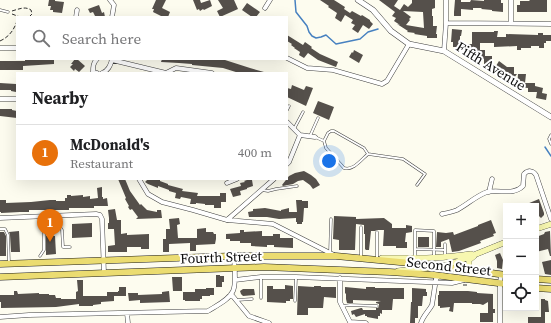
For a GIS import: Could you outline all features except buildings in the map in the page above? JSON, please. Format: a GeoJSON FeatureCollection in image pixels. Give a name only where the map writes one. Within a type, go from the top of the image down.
{"type":"FeatureCollection","features":[{"type":"Feature","properties":{"kind":"main road"},"geometry":{"type":"LineString","coordinates":[[539,228],[551,224]]}},
{"type":"Feature","properties":{"kind":"main road","name":"Fourth Street"},"geometry":{"type":"LineString","coordinates":[[0,264],[234,256],[336,256],[448,266],[503,243]]}},
{"type":"Feature","properties":{"kind":"main road","name":"Fourth Street"},"geometry":{"type":"LineString","coordinates":[[368,259],[434,258],[479,252]]}},
{"type":"Feature","properties":{"kind":"main road"},"geometry":{"type":"LineString","coordinates":[[479,252],[471,258],[469,266],[471,269],[479,272]]}},
{"type":"Feature","properties":{"kind":"main road","name":"Fourth Street"},"geometry":{"type":"LineString","coordinates":[[0,277],[264,267],[390,272],[442,266]]}},
{"type":"Feature","properties":{"kind":"main road","name":"Second Street"},"geometry":{"type":"LineString","coordinates":[[442,266],[503,275]]}},
{"type":"Feature","properties":{"kind":"main road"},"geometry":{"type":"LineString","coordinates":[[439,276],[469,270]]}},
{"type":"Feature","properties":{"kind":"main road","name":"Second Street"},"geometry":{"type":"LineString","coordinates":[[390,272],[503,284]]}},
{"type":"Feature","properties":{"kind":"main road"},"geometry":{"type":"LineString","coordinates":[[539,279],[551,280]]}},
{"type":"Feature","properties":{"kind":"main road"},"geometry":{"type":"LineString","coordinates":[[539,288],[551,289]]}},
{"type":"Feature","properties":{"kind":"street"},"geometry":{"type":"LineString","coordinates":[[110,0],[114,5],[112,16]]}},
{"type":"Feature","properties":{"kind":"street"},"geometry":{"type":"LineString","coordinates":[[265,8],[270,0]]}},
{"type":"Feature","properties":{"kind":"street","name":"Fifth Avenue"},"geometry":{"type":"LineString","coordinates":[[358,0],[373,10],[391,32],[409,44],[444,51],[551,117]]}},
{"type":"Feature","properties":{"kind":"street"},"geometry":{"type":"LineString","coordinates":[[444,51],[446,0]]}},
{"type":"Feature","properties":{"kind":"street"},"geometry":{"type":"LineString","coordinates":[[511,0],[511,24]]}},
{"type":"Feature","properties":{"kind":"street"},"geometry":{"type":"LineString","coordinates":[[76,16],[77,10]]}},
{"type":"Feature","properties":{"kind":"street"},"geometry":{"type":"LineString","coordinates":[[446,23],[551,24]]}},
{"type":"Feature","properties":{"kind":"street"},"geometry":{"type":"LineString","coordinates":[[288,58],[307,68],[333,70],[382,84],[387,81],[409,44]]}},
{"type":"Feature","properties":{"kind":"street"},"geometry":{"type":"LineString","coordinates":[[0,48],[16,48]]}},
{"type":"Feature","properties":{"kind":"street"},"geometry":{"type":"LineString","coordinates":[[94,60],[94,72]]}},
{"type":"Feature","properties":{"kind":"street"},"geometry":{"type":"LineString","coordinates":[[105,72],[109,67],[111,60],[162,72]]}},
{"type":"Feature","properties":{"kind":"street"},"geometry":{"type":"LineString","coordinates":[[168,72],[176,68],[205,72]]}},
{"type":"Feature","properties":{"kind":"street"},"geometry":{"type":"LineString","coordinates":[[0,99],[16,99]]}},
{"type":"Feature","properties":{"kind":"street"},"geometry":{"type":"LineString","coordinates":[[288,123],[300,135],[315,137]]}},
{"type":"Feature","properties":{"kind":"street"},"geometry":{"type":"LineString","coordinates":[[288,163],[300,135]]}},
{"type":"Feature","properties":{"kind":"street"},"geometry":{"type":"LineString","coordinates":[[442,214],[457,210],[476,197],[489,192],[510,192],[519,190],[523,186],[524,174],[529,171],[535,172],[551,219]]}},
{"type":"Feature","properties":{"kind":"street"},"geometry":{"type":"LineString","coordinates":[[489,192],[492,179]]}},
{"type":"Feature","properties":{"kind":"street"},"geometry":{"type":"LineString","coordinates":[[140,180],[148,194],[162,202],[227,220],[273,224],[336,256]]}},
{"type":"Feature","properties":{"kind":"street"},"geometry":{"type":"LineString","coordinates":[[227,183],[234,180]]}},
{"type":"Feature","properties":{"kind":"street"},"geometry":{"type":"LineString","coordinates":[[227,220],[273,180]]}},
{"type":"Feature","properties":{"kind":"street"},"geometry":{"type":"LineString","coordinates":[[0,218],[100,215],[102,219],[104,273]]}},
{"type":"Feature","properties":{"kind":"street"},"geometry":{"type":"LineString","coordinates":[[0,317],[208,311],[223,302],[234,290],[234,256]]}},
{"type":"Feature","properties":{"kind":"street"},"geometry":{"type":"LineString","coordinates":[[421,323],[424,315],[432,305],[435,282],[439,276]]}},
{"type":"Feature","properties":{"kind":"street"},"geometry":{"type":"LineString","coordinates":[[235,280],[261,277],[296,277],[452,283],[467,279]]}},
{"type":"Feature","properties":{"kind":"street"},"geometry":{"type":"LineString","coordinates":[[340,278],[340,302],[350,322],[366,323]]}},
{"type":"Feature","properties":{"kind":"street"},"geometry":{"type":"LineString","coordinates":[[500,323],[503,284]]}},
{"type":"Feature","properties":{"kind":"street"},"geometry":{"type":"LineString","coordinates":[[231,294],[249,316],[269,323]]}},
{"type":"Feature","properties":{"kind":"street"},"geometry":{"type":"LineString","coordinates":[[127,313],[128,323]]}},
{"type":"Feature","properties":{"kind":"lane"},"geometry":{"type":"LineString","coordinates":[[0,10],[8,12]]}},
{"type":"Feature","properties":{"kind":"lane"},"geometry":{"type":"LineString","coordinates":[[294,129],[303,112]]}},
{"type":"Feature","properties":{"kind":"lane"},"geometry":{"type":"LineString","coordinates":[[309,137],[318,118]]}},
{"type":"Feature","properties":{"kind":"lane"},"geometry":{"type":"LineString","coordinates":[[368,154],[353,168],[344,168],[326,148],[324,141],[328,132],[334,131],[364,148],[368,154],[403,159],[424,174],[417,185]]}},
{"type":"Feature","properties":{"kind":"lane"},"geometry":{"type":"LineString","coordinates":[[551,135],[549,138],[551,144]]}},
{"type":"Feature","properties":{"kind":"lane"},"geometry":{"type":"LineString","coordinates":[[315,137],[324,141]]}},
{"type":"Feature","properties":{"kind":"lane"},"geometry":{"type":"LineString","coordinates":[[262,190],[268,191],[297,186]]}},
{"type":"Feature","properties":{"kind":"lane"},"geometry":{"type":"LineString","coordinates":[[330,253],[331,219]]}},
{"type":"Feature","properties":{"kind":"lane"},"geometry":{"type":"LineString","coordinates":[[40,256],[44,250],[44,231],[46,228],[60,227],[62,230],[63,247],[70,247]]}},
{"type":"Feature","properties":{"kind":"lane"},"geometry":{"type":"LineString","coordinates":[[361,227],[361,258]]}},
{"type":"Feature","properties":{"kind":"lane"},"geometry":{"type":"LineString","coordinates":[[0,229],[5,229],[8,236],[9,264]]}},
{"type":"Feature","properties":{"kind":"lane"},"geometry":{"type":"LineString","coordinates":[[415,258],[415,230],[434,231],[434,258]]}},
{"type":"Feature","properties":{"kind":"lane"},"geometry":{"type":"LineString","coordinates":[[377,232],[377,258]]}},
{"type":"Feature","properties":{"kind":"lane"},"geometry":{"type":"LineString","coordinates":[[445,244],[445,257]]}},
{"type":"Feature","properties":{"kind":"lane"},"geometry":{"type":"LineString","coordinates":[[415,249],[445,250]]}},
{"type":"Feature","properties":{"kind":"lane"},"geometry":{"type":"LineString","coordinates":[[261,277],[262,298]]}},
{"type":"Feature","properties":{"kind":"lane"},"geometry":{"type":"LineString","coordinates":[[296,277],[296,301]]}},
{"type":"Feature","properties":{"kind":"lane"},"geometry":{"type":"LineString","coordinates":[[237,300],[252,299]]}},
{"type":"Feature","properties":{"kind":"lane"},"geometry":{"type":"LineString","coordinates":[[342,307],[350,305],[377,306]]}},
{"type":"Feature","properties":{"kind":"path"},"geometry":{"type":"LineString","coordinates":[[8,12],[28,8],[31,10],[32,14],[30,16]]}},
{"type":"Feature","properties":{"kind":"path"},"geometry":{"type":"LineString","coordinates":[[8,12],[17,16]]}},
{"type":"Feature","properties":{"kind":"path"},"geometry":{"type":"LineString","coordinates":[[0,41],[7,38],[16,24]]}},
{"type":"Feature","properties":{"kind":"path"},"geometry":{"type":"LineString","coordinates":[[458,285],[472,286]]}},
{"type":"Feature","properties":{"kind":"waterway"},"geometry":{"type":"LineString","coordinates":[[295,0],[296,12],[307,26],[312,36],[316,38],[326,35],[336,44],[360,39],[368,32],[378,29]]}},
{"type":"Feature","properties":{"kind":"waterway"},"geometry":{"type":"LineString","coordinates":[[545,147],[551,156]]}},
{"type":"Feature","properties":{"kind":"place","name":"McDonald's"},"geometry":{"type":"Point","coordinates":[50,242]}}]}
